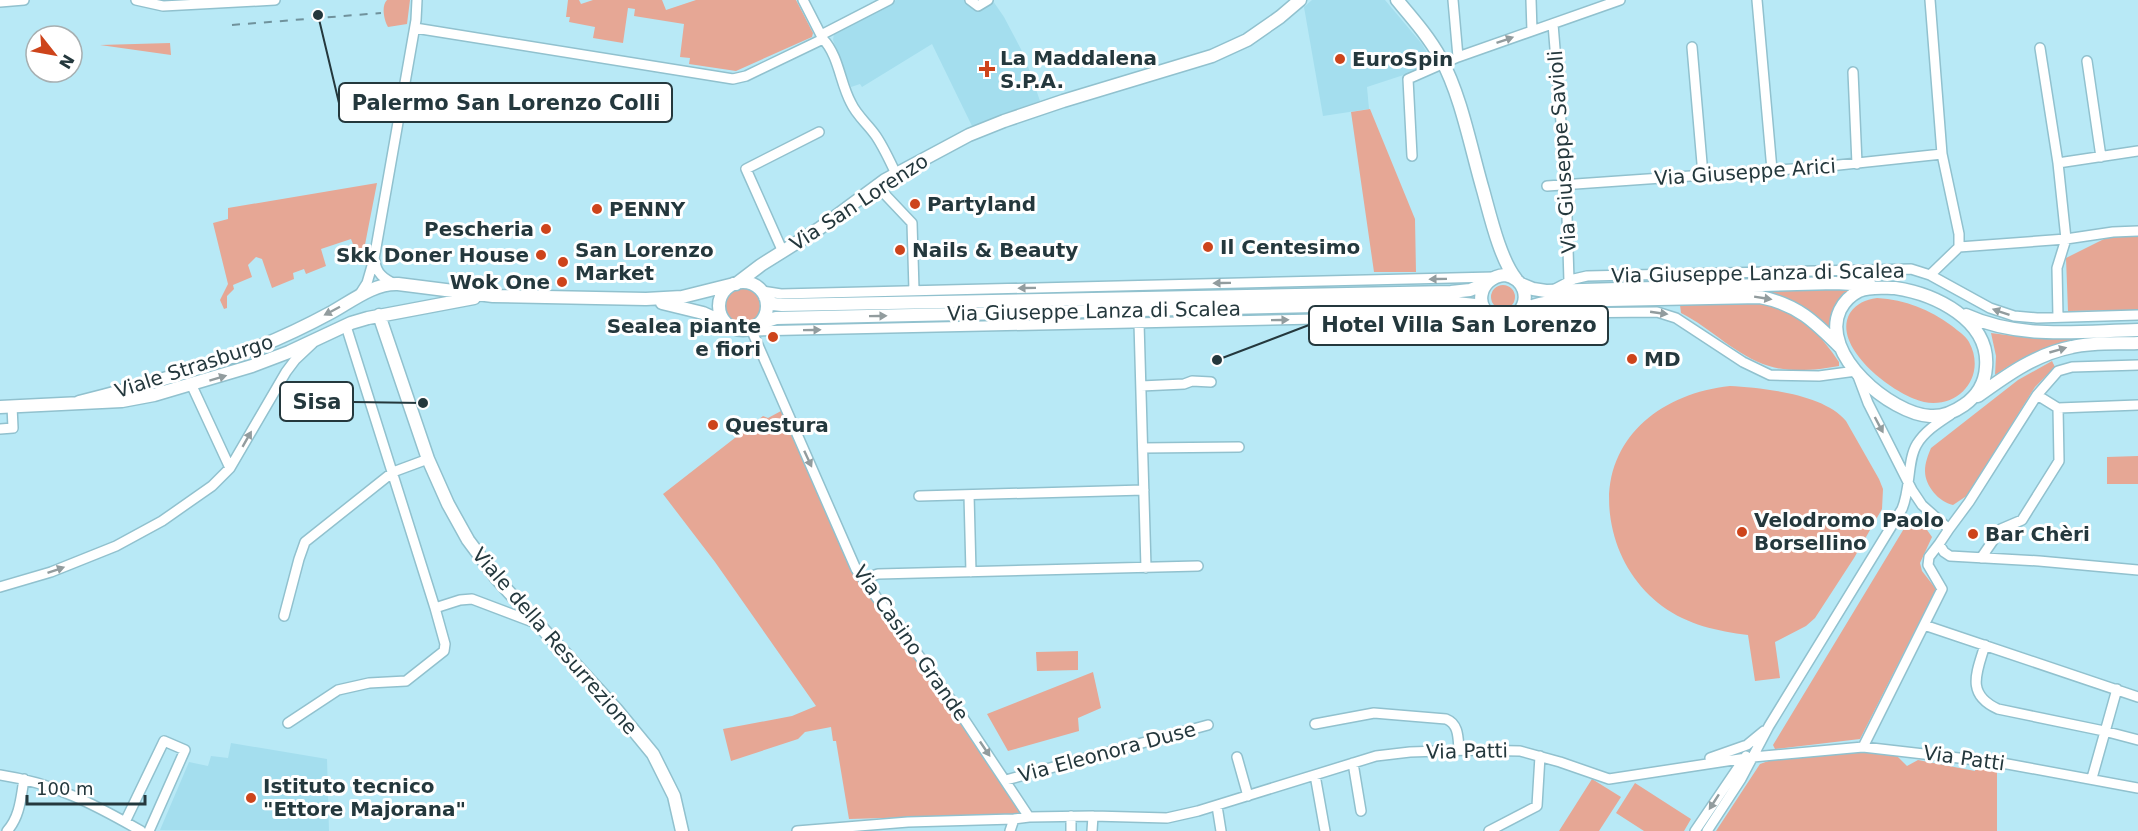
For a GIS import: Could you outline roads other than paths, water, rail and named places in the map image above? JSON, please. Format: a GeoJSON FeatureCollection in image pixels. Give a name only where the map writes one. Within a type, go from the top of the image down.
{"type":"FeatureCollection","features":[{"type":"Feature","properties":{"kind":"street"},"geometry":{"type":"LineString","coordinates":[[0,2],[24,0]]}},
{"type":"Feature","properties":{"kind":"street"},"geometry":{"type":"LineString","coordinates":[[136,0],[164,6],[275,0]]}},
{"type":"Feature","properties":{"kind":"street"},"geometry":{"type":"LineString","coordinates":[[356,298],[367,283],[374,259],[415,28],[417,0]]}},
{"type":"Feature","properties":{"kind":"street"},"geometry":{"type":"LineString","coordinates":[[803,0],[829,46],[853,108],[882,145],[896,174]]}},
{"type":"Feature","properties":{"kind":"street"},"geometry":{"type":"LineString","coordinates":[[415,28],[727,79],[746,76],[889,0]]}},
{"type":"Feature","properties":{"kind":"street"},"geometry":{"type":"LineString","coordinates":[[970,0],[978,6],[988,0]]}},
{"type":"Feature","properties":{"kind":"street","name":"Via San Lorenzo"},"geometry":{"type":"LineString","coordinates":[[493,296],[646,300],[682,297],[735,284],[896,174],[995,124],[1074,97],[1195,62],[1232,48],[1262,30],[1300,0]]}},
{"type":"Feature","properties":{"kind":"street"},"geometry":{"type":"LineString","coordinates":[[1397,0],[1426,36],[1443,63],[1456,97],[1495,230],[1508,266],[1525,293],[1525,301],[1518,313],[1502,319],[1486,311],[1481,295],[1499,264],[1495,230]]}},
{"type":"Feature","properties":{"kind":"street"},"geometry":{"type":"LineString","coordinates":[[1453,0],[1458,57]]}},
{"type":"Feature","properties":{"kind":"street"},"geometry":{"type":"LineString","coordinates":[[1531,0],[1532,31]]}},
{"type":"Feature","properties":{"kind":"street"},"geometry":{"type":"LineString","coordinates":[[1757,0],[1772,171]]}},
{"type":"Feature","properties":{"kind":"street"},"geometry":{"type":"LineString","coordinates":[[1930,0],[1942,154],[1959,247]]}},
{"type":"Feature","properties":{"kind":"street"},"geometry":{"type":"LineString","coordinates":[[1412,156],[1408,79],[1458,57],[1616,1]]}},
{"type":"Feature","properties":{"kind":"street","name":"Via Giuseppe Savioli"},"geometry":{"type":"LineString","coordinates":[[1553,24],[1566,184],[1569,281]]}},
{"type":"Feature","properties":{"kind":"street"},"geometry":{"type":"LineString","coordinates":[[1692,47],[1703,175]]}},
{"type":"Feature","properties":{"kind":"street"},"geometry":{"type":"LineString","coordinates":[[2040,48],[2058,163],[2066,239],[2057,268],[2058,317]]}},
{"type":"Feature","properties":{"kind":"street"},"geometry":{"type":"LineString","coordinates":[[2087,61],[2100,157]]}},
{"type":"Feature","properties":{"kind":"street"},"geometry":{"type":"LineString","coordinates":[[1853,72],[1857,164]]}},
{"type":"Feature","properties":{"kind":"street"},"geometry":{"type":"LineString","coordinates":[[782,253],[746,169],[819,132]]}},
{"type":"Feature","properties":{"kind":"street"},"geometry":{"type":"LineString","coordinates":[[2058,163],[2138,152]]}},
{"type":"Feature","properties":{"kind":"street","name":"Via Giuseppe Arici"},"geometry":{"type":"LineString","coordinates":[[1547,186],[1772,171],[1942,154]]}},
{"type":"Feature","properties":{"kind":"street"},"geometry":{"type":"LineString","coordinates":[[877,186],[912,223],[914,290]]}},
{"type":"Feature","properties":{"kind":"street"},"geometry":{"type":"LineString","coordinates":[[1930,275],[1959,247],[2138,231]]}},
{"type":"Feature","properties":{"kind":"street","name":"Via San Lorenzo"},"geometry":{"type":"LineString","coordinates":[[764,294],[761,282],[764,270],[782,253]]}},
{"type":"Feature","properties":{"kind":"street"},"geometry":{"type":"LineString","coordinates":[[374,259],[378,272],[384,278],[411,290],[412,296],[408,306],[403,310]]}},
{"type":"Feature","properties":{"kind":"street","name":"Via Giuseppe Lanza di Scalea"},"geometry":{"type":"LineString","coordinates":[[1550,291],[1569,281],[1587,276],[1911,269],[1930,275],[2003,314],[2024,317],[2138,315]]}},
{"type":"Feature","properties":{"kind":"street"},"geometry":{"type":"LineString","coordinates":[[1492,279],[1508,276],[1519,282]]}},
{"type":"Feature","properties":{"kind":"street","name":"Via Giuseppe Lanza di Scalea"},"geometry":{"type":"LineString","coordinates":[[764,294],[1492,279]]}},
{"type":"Feature","properties":{"kind":"street","name":"Via Giuseppe Lanza di Scalea"},"geometry":{"type":"LineString","coordinates":[[764,294],[773,304],[784,305],[1451,292],[1470,290],[1492,279]]}},
{"type":"Feature","properties":{"kind":"street","name":"Via Giuseppe Lanza di Scalea"},"geometry":{"type":"LineString","coordinates":[[1348,294],[1388,280]]}},
{"type":"Feature","properties":{"kind":"street","name":"Via Giuseppe Lanza di Scalea"},"geometry":{"type":"LineString","coordinates":[[1519,282],[1536,290],[1550,291],[1835,283],[1895,288]]}},
{"type":"Feature","properties":{"kind":"street"},"geometry":{"type":"LineString","coordinates":[[400,284],[493,296]]}},
{"type":"Feature","properties":{"kind":"street","name":"Viale Strasburgo"},"geometry":{"type":"LineString","coordinates":[[78,402],[166,378],[259,346],[313,322],[373,290],[400,284]]}},
{"type":"Feature","properties":{"kind":"street"},"geometry":{"type":"LineString","coordinates":[[735,284],[753,284],[764,294],[766,312],[754,328],[740,330],[727,325],[721,318],[718,305],[723,293],[735,284]]}},
{"type":"Feature","properties":{"kind":"street"},"geometry":{"type":"LineString","coordinates":[[1922,505],[1909,485],[1868,403],[1856,371],[1841,348],[1836,333],[1837,322],[1841,309],[1849,298],[1865,289],[1895,288],[1919,293],[1986,323],[2018,331],[2138,330]]}},
{"type":"Feature","properties":{"kind":"street","name":"Viale Strasburgo"},"geometry":{"type":"LineString","coordinates":[[6,406],[122,401],[170,391],[192,386],[272,359],[346,326],[379,315],[493,296]]}},
{"type":"Feature","properties":{"kind":"street","name":"Via Giuseppe Lanza di Scalea"},"geometry":{"type":"LineString","coordinates":[[754,328],[1466,317],[1506,328],[1546,314],[1740,296],[1775,300],[1806,315],[1841,348]]}},
{"type":"Feature","properties":{"kind":"street","name":"Via San Lorenzo"},"geometry":{"type":"LineString","coordinates":[[646,300],[696,311],[727,325]]}},
{"type":"Feature","properties":{"kind":"street","name":"Via Giuseppe Lanza di Scalea"},"geometry":{"type":"LineString","coordinates":[[1518,313],[1534,305],[1552,302],[1628,306],[1672,315],[1743,362],[1770,375],[1819,376],[1840,375],[1856,371]]}},
{"type":"Feature","properties":{"kind":"street","name":"Via Giuseppe Lanza di Scalea"},"geometry":{"type":"LineString","coordinates":[[1383,318],[1417,306],[1431,304]]}},
{"type":"Feature","properties":{"kind":"street","name":"Via Giuseppe Lanza di Scalea"},"geometry":{"type":"LineString","coordinates":[[754,328],[776,318],[1431,304],[1469,304],[1486,311]]}},
{"type":"Feature","properties":{"kind":"street"},"geometry":{"type":"LineString","coordinates":[[1944,305],[1972,325],[1984,344],[1986,358],[1984,376],[1972,400]]}},
{"type":"Feature","properties":{"kind":"street","name":"Viale della Resurrezione"},"geometry":{"type":"LineString","coordinates":[[379,315],[428,459],[448,504],[468,540],[497,579],[616,709],[653,753],[674,796],[682,831]]}},
{"type":"Feature","properties":{"kind":"street"},"geometry":{"type":"LineString","coordinates":[[1139,323],[1146,568]]}},
{"type":"Feature","properties":{"kind":"street"},"geometry":{"type":"LineString","coordinates":[[288,723],[338,690],[369,683],[406,681],[444,651],[445,644],[435,608],[346,326]]}},
{"type":"Feature","properties":{"kind":"street","name":"Via Casino Grande"},"geometry":{"type":"LineString","coordinates":[[754,328],[789,419],[856,569],[954,704],[1029,817]]}},
{"type":"Feature","properties":{"kind":"street"},"geometry":{"type":"LineString","coordinates":[[0,587],[77,562],[135,536],[200,496],[219,481],[230,468],[295,360],[320,339]]}},
{"type":"Feature","properties":{"kind":"street"},"geometry":{"type":"LineString","coordinates":[[1695,831],[1749,758],[1896,519],[1906,499],[1917,444],[1929,430],[2010,373],[2044,355],[2082,345],[2138,343]]}},
{"type":"Feature","properties":{"kind":"street"},"geometry":{"type":"LineString","coordinates":[[1863,747],[1942,589],[1928,565],[1929,557],[1990,469],[2037,395],[2058,371],[2072,367],[2138,365]]}},
{"type":"Feature","properties":{"kind":"street"},"geometry":{"type":"LineString","coordinates":[[1856,371],[1888,399],[1915,413],[1931,416],[1954,412]]}},
{"type":"Feature","properties":{"kind":"street"},"geometry":{"type":"LineString","coordinates":[[166,378],[163,387],[170,391]]}},
{"type":"Feature","properties":{"kind":"street"},"geometry":{"type":"LineString","coordinates":[[1141,386],[1184,384],[1192,381],[1211,382]]}},
{"type":"Feature","properties":{"kind":"street"},"geometry":{"type":"LineString","coordinates":[[192,386],[230,468]]}},
{"type":"Feature","properties":{"kind":"street"},"geometry":{"type":"LineString","coordinates":[[2037,395],[2058,408],[2138,405]]}},
{"type":"Feature","properties":{"kind":"street"},"geometry":{"type":"LineString","coordinates":[[0,429],[13,428],[6,406]]}},
{"type":"Feature","properties":{"kind":"street"},"geometry":{"type":"LineString","coordinates":[[1981,558],[2001,529],[2022,520],[2059,461],[2058,408]]}},
{"type":"Feature","properties":{"kind":"street"},"geometry":{"type":"LineString","coordinates":[[1143,448],[1239,447]]}},
{"type":"Feature","properties":{"kind":"street"},"geometry":{"type":"LineString","coordinates":[[284,616],[298,559],[305,542],[393,472],[428,459]]}},
{"type":"Feature","properties":{"kind":"street"},"geometry":{"type":"LineString","coordinates":[[919,496],[1144,490]]}},
{"type":"Feature","properties":{"kind":"street"},"geometry":{"type":"LineString","coordinates":[[969,495],[971,572]]}},
{"type":"Feature","properties":{"kind":"street"},"geometry":{"type":"LineString","coordinates":[[1896,519],[1910,504],[1918,502],[1949,529]]}},
{"type":"Feature","properties":{"kind":"street"},"geometry":{"type":"LineString","coordinates":[[1939,544],[1944,552],[1956,558],[2038,561],[2138,570]]}},
{"type":"Feature","properties":{"kind":"street"},"geometry":{"type":"LineString","coordinates":[[863,579],[879,574],[1198,566]]}},
{"type":"Feature","properties":{"kind":"street"},"geometry":{"type":"LineString","coordinates":[[435,608],[460,600],[472,599],[538,624]]}},
{"type":"Feature","properties":{"kind":"street"},"geometry":{"type":"LineString","coordinates":[[1924,625],[2138,697]]}},
{"type":"Feature","properties":{"kind":"street"},"geometry":{"type":"LineString","coordinates":[[1985,645],[1975,678],[1976,688],[1988,705],[2138,741]]}},
{"type":"Feature","properties":{"kind":"street"},"geometry":{"type":"LineString","coordinates":[[2092,778],[2117,689]]}},
{"type":"Feature","properties":{"kind":"street"},"geometry":{"type":"LineString","coordinates":[[1316,724],[1374,713],[1443,719],[1454,724],[1459,750]]}},
{"type":"Feature","properties":{"kind":"street","name":"Via Eleonora Duse"},"geometry":{"type":"LineString","coordinates":[[1006,780],[1208,725]]}},
{"type":"Feature","properties":{"kind":"street"},"geometry":{"type":"LineString","coordinates":[[1655,772],[1732,752],[1752,742],[1769,726]]}},
{"type":"Feature","properties":{"kind":"street"},"geometry":{"type":"LineString","coordinates":[[125,822],[164,741],[185,750],[149,831]]}},
{"type":"Feature","properties":{"kind":"street","name":"Via Patti"},"geometry":{"type":"LineString","coordinates":[[797,831],[908,822],[1029,817],[1167,818],[1217,806],[1376,756],[1459,750],[1513,750],[1540,756],[1609,779],[1749,758],[1863,747],[2002,763],[2138,788]]}},
{"type":"Feature","properties":{"kind":"street"},"geometry":{"type":"LineString","coordinates":[[1489,831],[1537,806],[1540,756]]}},
{"type":"Feature","properties":{"kind":"street"},"geometry":{"type":"LineString","coordinates":[[1237,757],[1248,796]]}},
{"type":"Feature","properties":{"kind":"street"},"geometry":{"type":"LineString","coordinates":[[1353,763],[1361,811]]}},
{"type":"Feature","properties":{"kind":"street"},"geometry":{"type":"LineString","coordinates":[[0,775],[24,778],[64,791],[141,831]]}},
{"type":"Feature","properties":{"kind":"street"},"geometry":{"type":"LineString","coordinates":[[1315,775],[1325,831]]}},
{"type":"Feature","properties":{"kind":"street"},"geometry":{"type":"LineString","coordinates":[[1707,831],[1737,776]]}},
{"type":"Feature","properties":{"kind":"street"},"geometry":{"type":"LineString","coordinates":[[7,831],[14,824],[20,805],[24,778]]}},
{"type":"Feature","properties":{"kind":"street"},"geometry":{"type":"LineString","coordinates":[[1217,806],[1221,831]]}},
{"type":"Feature","properties":{"kind":"street"},"geometry":{"type":"LineString","coordinates":[[1071,816],[1071,831]]}},
{"type":"Feature","properties":{"kind":"street"},"geometry":{"type":"LineString","coordinates":[[1092,831],[1093,816]]}},
{"type":"Feature","properties":{"kind":"street"},"geometry":{"type":"LineString","coordinates":[[1010,831],[1014,819]]}},
{"type":"Feature","properties":{"kind":"railway"},"geometry":{"type":"LineString","coordinates":[[232,25],[381,13]]}},
{"type":"Feature","properties":{"kind":"place","name":"Palermo San Lorenzo Colli"},"geometry":{"type":"Point","coordinates":[318,15]}},
{"type":"Feature","properties":{"kind":"place","name":"EuroSpin"},"geometry":{"type":"Point","coordinates":[1340,59]}},
{"type":"Feature","properties":{"kind":"place","name":"La Maddalena S.P.A."},"geometry":{"type":"Point","coordinates":[987,69]}},
{"type":"Feature","properties":{"kind":"place","name":"Partyland"},"geometry":{"type":"Point","coordinates":[915,204]}},
{"type":"Feature","properties":{"kind":"place","name":"PENNY"},"geometry":{"type":"Point","coordinates":[597,209]}},
{"type":"Feature","properties":{"kind":"place","name":"Pescheria"},"geometry":{"type":"Point","coordinates":[546,229]}},
{"type":"Feature","properties":{"kind":"place","name":"Il Centesimo"},"geometry":{"type":"Point","coordinates":[1208,247]}},
{"type":"Feature","properties":{"kind":"place","name":"Nails & Beauty"},"geometry":{"type":"Point","coordinates":[900,250]}},
{"type":"Feature","properties":{"kind":"place","name":"Skk Doner House"},"geometry":{"type":"Point","coordinates":[541,255]}},
{"type":"Feature","properties":{"kind":"place","name":"San Lorenzo Market"},"geometry":{"type":"Point","coordinates":[563,262]}},
{"type":"Feature","properties":{"kind":"place","name":"Wok One"},"geometry":{"type":"Point","coordinates":[562,282]}},
{"type":"Feature","properties":{"kind":"place","name":"Sealea piante e fiori"},"geometry":{"type":"Point","coordinates":[773,337]}},
{"type":"Feature","properties":{"kind":"place","name":"MD"},"geometry":{"type":"Point","coordinates":[1632,359]}},
{"type":"Feature","properties":{"kind":"place","name":"Hotel Villa San Lorenzo"},"geometry":{"type":"Point","coordinates":[1217,360]}},
{"type":"Feature","properties":{"kind":"place","name":"Sisa"},"geometry":{"type":"Point","coordinates":[423,403]}},
{"type":"Feature","properties":{"kind":"place","name":"Questura"},"geometry":{"type":"Point","coordinates":[713,425]}},
{"type":"Feature","properties":{"kind":"place","name":"Velodromo Paolo Borsellino"},"geometry":{"type":"Point","coordinates":[1742,532]}},
{"type":"Feature","properties":{"kind":"place","name":"Bar Chèri"},"geometry":{"type":"Point","coordinates":[1973,534]}},
{"type":"Feature","properties":{"kind":"place","name":"Istituto tecnico \"Ettore Majorana\""},"geometry":{"type":"Point","coordinates":[251,798]}}]}
